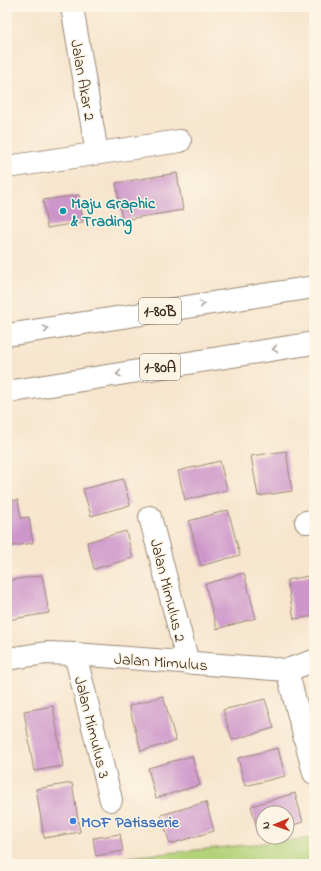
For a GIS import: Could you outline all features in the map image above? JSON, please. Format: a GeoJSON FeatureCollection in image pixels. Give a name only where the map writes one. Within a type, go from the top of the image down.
{"type":"FeatureCollection","features":[{"type":"Feature","properties":{"kind":"main road","name":"Jalan Akar 2"},"geometry":{"type":"LineString","coordinates":[[72,7],[97,153]]}},
{"type":"Feature","properties":{"kind":"main road"},"geometry":{"type":"LineString","coordinates":[[7,167],[180,141]]}},
{"type":"Feature","properties":{"kind":"main road","name":"1-80B"},"geometry":{"type":"LineString","coordinates":[[7,335],[314,287]]}},
{"type":"Feature","properties":{"kind":"main road","name":"1-80A"},"geometry":{"type":"LineString","coordinates":[[7,392],[314,343]]}},
{"type":"Feature","properties":{"kind":"main road","name":"Jalan Mimulus 2"},"geometry":{"type":"LineString","coordinates":[[150,517],[188,663]]}},
{"type":"Feature","properties":{"kind":"main road","name":"Jalan Mimulus"},"geometry":{"type":"LineString","coordinates":[[7,659],[46,653],[75,654],[287,670],[314,662]]}},
{"type":"Feature","properties":{"kind":"main road","name":"Jalan Mimulus 3"},"geometry":{"type":"LineString","coordinates":[[75,654],[112,800]]}},
{"type":"Feature","properties":{"kind":"main road"},"geometry":{"type":"LineString","coordinates":[[287,670],[314,773]]}},
{"type":"Feature","properties":{"kind":"green space"},"geometry":{"type":"Polygon","coordinates":[[[312,838],[314,844],[314,864],[93,864],[129,857],[255,844],[295,845],[295,840],[312,838]]]}},
{"type":"Feature","properties":{"kind":"building"},"geometry":{"type":"Polygon","coordinates":[[[177,173],[183,210],[122,220],[116,183],[177,173]]]}},
{"type":"Feature","properties":{"kind":"building","name":"Maju Graphic & Trading"},"geometry":{"type":"Polygon","coordinates":[[[79,195],[83,222],[47,228],[43,200],[79,195]]]}},
{"type":"Feature","properties":{"kind":"building"},"geometry":{"type":"Polygon","coordinates":[[[314,447],[314,476],[313,476],[309,448],[314,447]]]}},
{"type":"Feature","properties":{"kind":"building"},"geometry":{"type":"Polygon","coordinates":[[[286,451],[292,491],[258,496],[251,456],[286,451]]]}},
{"type":"Feature","properties":{"kind":"building"},"geometry":{"type":"Polygon","coordinates":[[[220,461],[227,490],[185,500],[178,471],[220,461]]]}},
{"type":"Feature","properties":{"kind":"building"},"geometry":{"type":"Polygon","coordinates":[[[123,479],[130,505],[91,516],[83,489],[123,479]]]}},
{"type":"Feature","properties":{"kind":"building"},"geometry":{"type":"Polygon","coordinates":[[[18,500],[21,518],[29,517],[33,543],[7,547],[7,501],[18,500]]]}},
{"type":"Feature","properties":{"kind":"building"},"geometry":{"type":"Polygon","coordinates":[[[228,510],[240,555],[201,566],[189,521],[228,510]]]}},
{"type":"Feature","properties":{"kind":"building"},"geometry":{"type":"Polygon","coordinates":[[[126,531],[133,558],[94,569],[87,542],[126,531]]]}},
{"type":"Feature","properties":{"kind":"building"},"geometry":{"type":"Polygon","coordinates":[[[244,573],[256,618],[217,629],[205,584],[244,573]]]}},
{"type":"Feature","properties":{"kind":"building"},"geometry":{"type":"Polygon","coordinates":[[[42,575],[49,613],[7,620],[7,581],[42,575]]]}},
{"type":"Feature","properties":{"kind":"building"},"geometry":{"type":"Polygon","coordinates":[[[314,575],[314,616],[294,619],[287,580],[314,575]]]}},
{"type":"Feature","properties":{"kind":"building"},"geometry":{"type":"Polygon","coordinates":[[[163,696],[176,741],[141,751],[129,706],[163,696]]]}},
{"type":"Feature","properties":{"kind":"building"},"geometry":{"type":"Polygon","coordinates":[[[265,699],[274,728],[232,740],[223,710],[265,699]]]}},
{"type":"Feature","properties":{"kind":"building"},"geometry":{"type":"Polygon","coordinates":[[[53,706],[63,766],[34,771],[24,711],[53,706]]]}},
{"type":"Feature","properties":{"kind":"building"},"geometry":{"type":"Polygon","coordinates":[[[278,748],[285,776],[245,786],[238,758],[278,748]]]}},
{"type":"Feature","properties":{"kind":"building"},"geometry":{"type":"Polygon","coordinates":[[[192,756],[200,785],[156,798],[148,768],[192,756]]]}},
{"type":"Feature","properties":{"kind":"building"},"geometry":{"type":"Polygon","coordinates":[[[72,783],[80,832],[44,838],[36,789],[72,783]]]}},
{"type":"Feature","properties":{"kind":"building"},"geometry":{"type":"Polygon","coordinates":[[[295,793],[303,822],[295,824],[295,805],[255,805],[255,820],[251,806],[295,793]]]}},
{"type":"Feature","properties":{"kind":"building"},"geometry":{"type":"Polygon","coordinates":[[[206,802],[214,831],[170,844],[161,815],[206,802]]]}},
{"type":"Feature","properties":{"kind":"building"},"geometry":{"type":"Polygon","coordinates":[[[120,834],[123,851],[96,856],[93,838],[120,834]]]}},
{"type":"Feature","properties":{"kind":"place","name":"Maju Graphic & Trading"},"geometry":{"type":"Point","coordinates":[63,211]}},
{"type":"Feature","properties":{"kind":"place","name":"MOF Patisserie"},"geometry":{"type":"Point","coordinates":[73,821]}}]}
